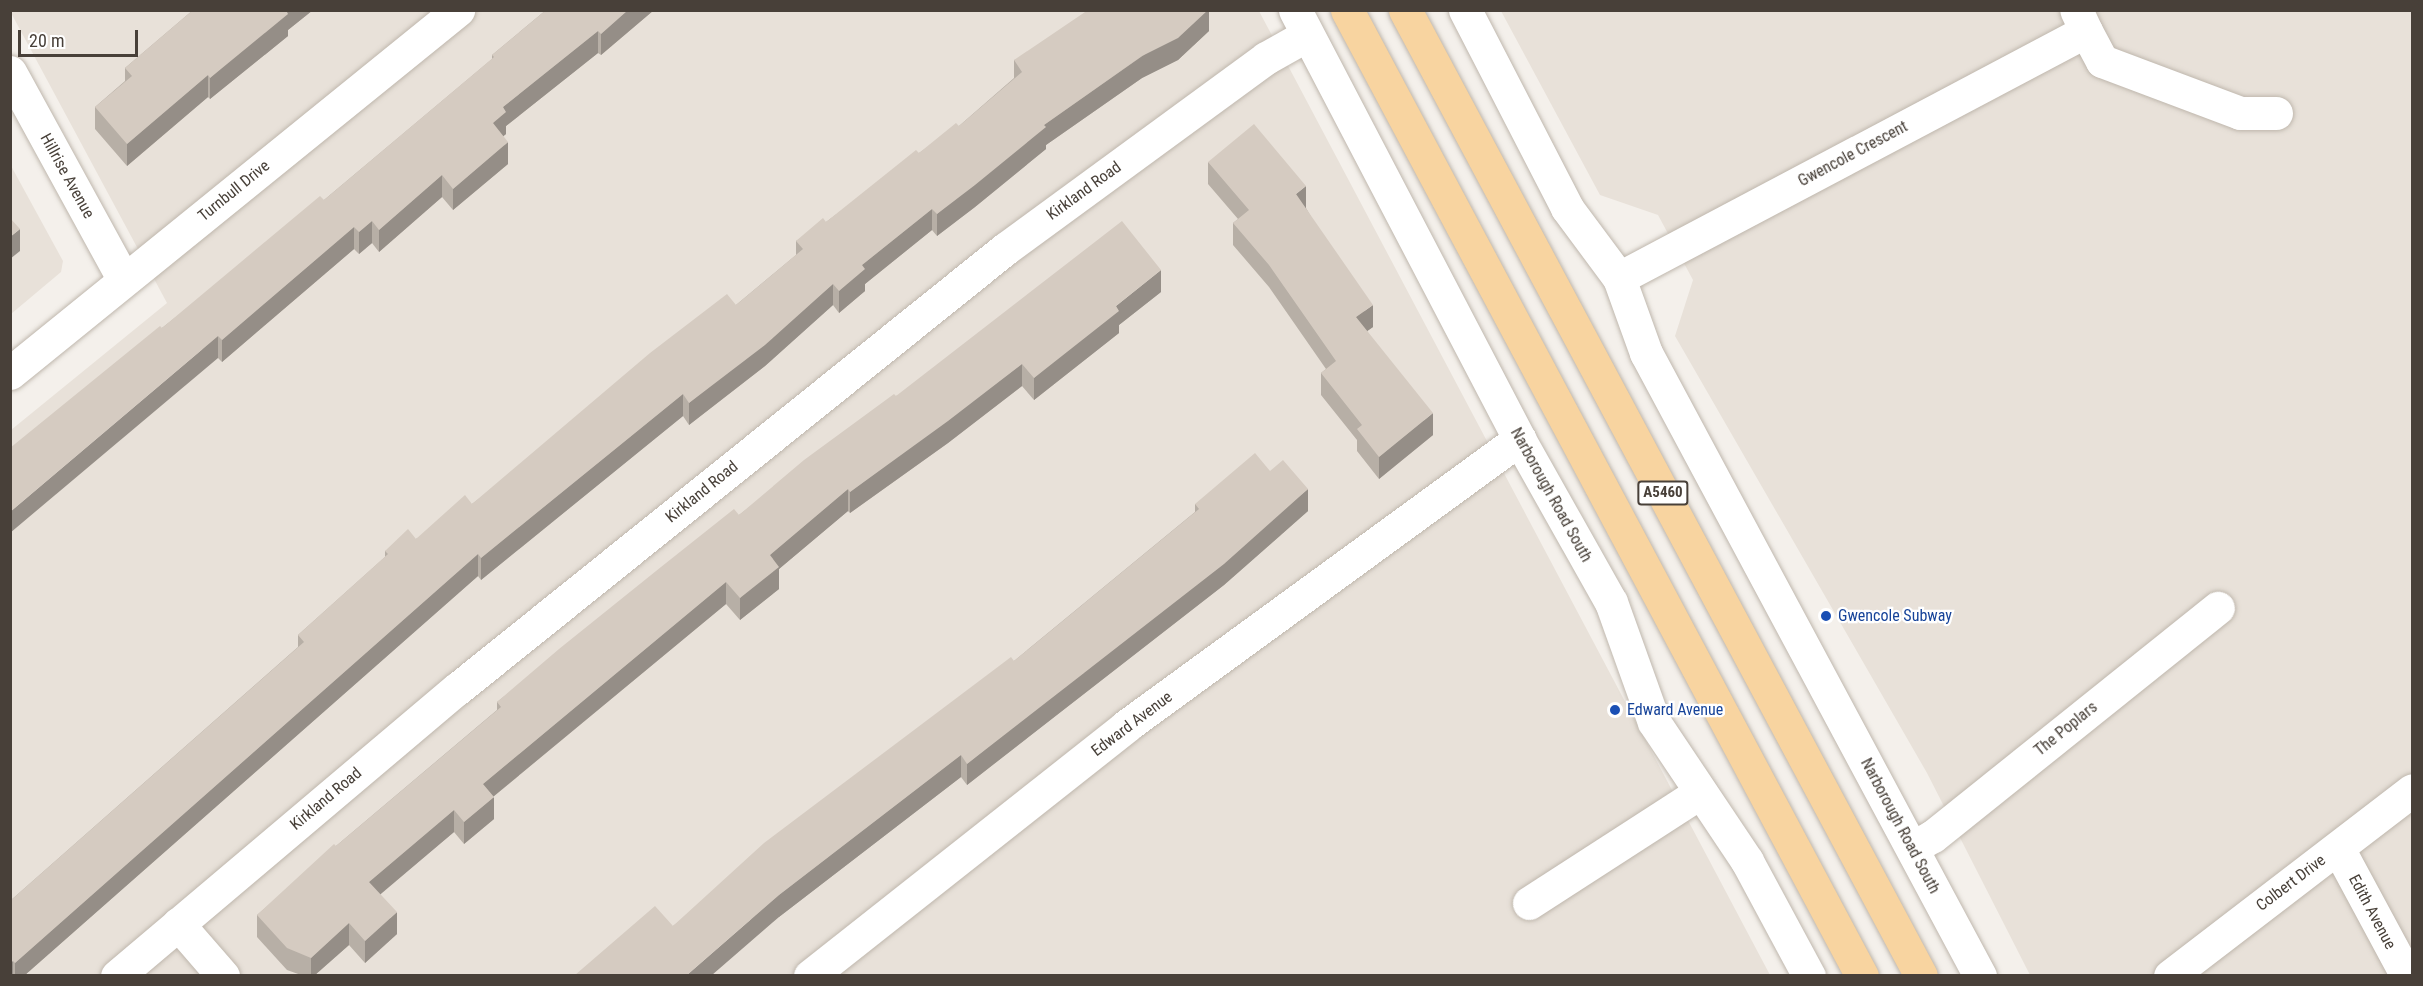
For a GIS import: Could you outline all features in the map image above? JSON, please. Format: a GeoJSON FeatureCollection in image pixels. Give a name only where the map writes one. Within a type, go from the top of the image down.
{"type":"FeatureCollection","features":[{"type":"Feature","properties":{"kind":"main road","name":"A5460"},"geometry":{"type":"LineString","coordinates":[[1347,10],[1862,975]]}},
{"type":"Feature","properties":{"kind":"main road","name":"A5460"},"geometry":{"type":"LineString","coordinates":[[1406,10],[1921,975]]}},
{"type":"Feature","properties":{"kind":"street","name":"Turnbull Drive"},"geometry":{"type":"LineString","coordinates":[[10,372],[458,10]]}},
{"type":"Feature","properties":{"kind":"street","name":"Narborough Road South"},"geometry":{"type":"LineString","coordinates":[[1465,10],[1568,208],[1619,278],[1646,353],[1980,975]]}},
{"type":"Feature","properties":{"kind":"street","name":"Gwencole Crescent"},"geometry":{"type":"LineString","coordinates":[[1619,278],[2081,21],[2102,61],[2240,113],[2276,113]]}},
{"type":"Feature","properties":{"kind":"street","name":"Narborough Road South"},"geometry":{"type":"LineString","coordinates":[[1301,23],[1519,439],[1611,602],[1654,722],[1699,793],[1747,861],[1809,975]]}},
{"type":"Feature","properties":{"kind":"street","name":"Kirkland Road"},"geometry":{"type":"LineString","coordinates":[[117,975],[457,689],[1005,249],[1266,58],[1301,23]]}},
{"type":"Feature","properties":{"kind":"street","name":"Hillrise Avenue"},"geometry":{"type":"LineString","coordinates":[[10,72],[124,280]]}},
{"type":"Feature","properties":{"kind":"street","name":"Edward Avenue"},"geometry":{"type":"LineString","coordinates":[[810,975],[1126,726],[1519,439]]}},
{"type":"Feature","properties":{"kind":"street","name":"The Poplars"},"geometry":{"type":"LineString","coordinates":[[1912,848],[1933,836],[2218,608]]}},
{"type":"Feature","properties":{"kind":"street","name":"Colbert Drive"},"geometry":{"type":"LineString","coordinates":[[2170,975],[2412,790]]}},
{"type":"Feature","properties":{"kind":"street"},"geometry":{"type":"LineString","coordinates":[[1529,903],[1699,793]]}},
{"type":"Feature","properties":{"kind":"street","name":"Edith Avenue"},"geometry":{"type":"LineString","coordinates":[[2338,848],[2407,975]]}},
{"type":"Feature","properties":{"kind":"street"},"geometry":{"type":"LineString","coordinates":[[178,924],[223,975]]}},
{"type":"Feature","properties":{"kind":"shaded area"},"geometry":{"type":"Polygon","coordinates":[[[10,11],[1259,11],[1770,975],[11,975],[11,430],[167,303],[10,11]]]}},
{"type":"Feature","properties":{"kind":"shaded area"},"geometry":{"type":"Polygon","coordinates":[[[1501,11],[2412,11],[2412,975],[2030,975],[1927,773],[1675,336],[1693,280],[1658,215],[1600,195],[1501,11]]]}},
{"type":"Feature","properties":{"kind":"shaded area"},"geometry":{"type":"Polygon","coordinates":[[[10,164],[63,261],[61,272],[11,314],[10,164]]]}},
{"type":"Feature","properties":{"kind":"building"},"geometry":{"type":"Polygon","coordinates":[[[193,10],[286,10],[288,14],[210,78],[208,75],[127,144],[95,107],[132,76],[125,68],[193,10]]]}},
{"type":"Feature","properties":{"kind":"building"},"geometry":{"type":"Polygon","coordinates":[[[546,10],[628,10],[601,34],[598,31],[503,107],[506,112],[493,123],[508,142],[453,189],[442,175],[379,230],[372,221],[359,232],[354,227],[222,340],[218,336],[10,512],[10,448],[160,326],[162,328],[320,196],[324,200],[494,57],[492,55],[546,10]]]}},
{"type":"Feature","properties":{"kind":"building"},"geometry":{"type":"Polygon","coordinates":[[[1088,10],[1208,10],[1178,38],[1142,56],[1044,125],[1046,127],[937,214],[932,209],[862,265],[865,269],[839,291],[833,284],[765,345],[689,403],[683,394],[481,558],[478,554],[15,963],[13,961],[10,963],[10,901],[304,642],[298,635],[388,554],[385,551],[408,529],[416,539],[465,495],[472,504],[650,353],[727,294],[736,305],[803,249],[796,241],[823,218],[826,222],[916,150],[919,153],[956,123],[959,126],[1022,72],[1014,60],[1088,10]]]}},
{"type":"Feature","properties":{"kind":"building"},"geometry":{"type":"Polygon","coordinates":[[[1254,124],[1306,186],[1296,194],[1373,305],[1356,317],[1433,413],[1379,457],[1357,429],[1362,425],[1321,373],[1336,361],[1269,265],[1233,223],[1249,210],[1208,162],[1254,124]]]}},
{"type":"Feature","properties":{"kind":"building"},"geometry":{"type":"Polygon","coordinates":[[[10,218],[20,229],[10,237],[10,218]]]}},
{"type":"Feature","properties":{"kind":"building"},"geometry":{"type":"Polygon","coordinates":[[[1122,221],[1161,270],[1116,306],[1119,311],[1034,378],[1022,364],[850,492],[848,489],[770,555],[779,567],[740,598],[726,582],[483,784],[494,797],[464,822],[454,810],[369,882],[397,912],[365,941],[349,923],[311,958],[287,948],[257,915],[334,844],[336,846],[501,707],[497,702],[661,567],[734,509],[739,515],[804,460],[894,394],[896,396],[1122,221]]]}},
{"type":"Feature","properties":{"kind":"building"},"geometry":{"type":"Polygon","coordinates":[[[1255,453],[1270,471],[1283,460],[1308,489],[1224,564],[967,764],[961,755],[779,895],[687,975],[575,975],[655,906],[673,926],[764,843],[1011,657],[1014,661],[1199,509],[1195,504],[1255,453]]]}},
{"type":"Feature","properties":{"kind":"place","name":"Gwencole Subway"},"geometry":{"type":"Point","coordinates":[1826,616]}},
{"type":"Feature","properties":{"kind":"place","name":"Edward Avenue"},"geometry":{"type":"Point","coordinates":[1615,710]}}]}
